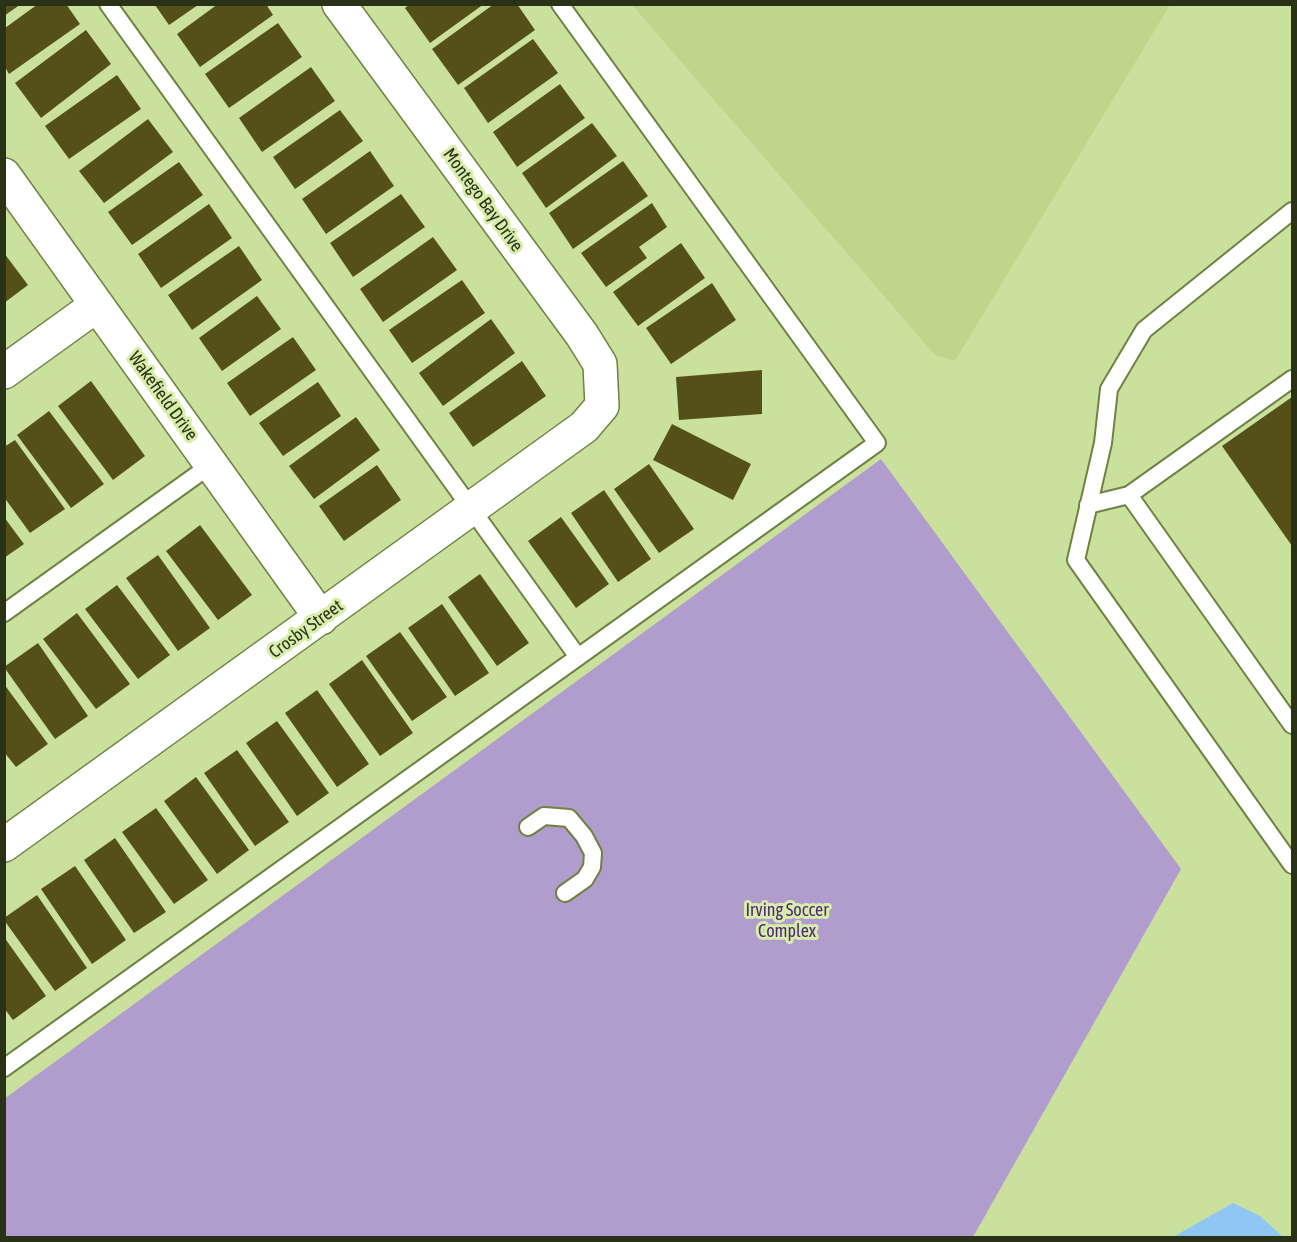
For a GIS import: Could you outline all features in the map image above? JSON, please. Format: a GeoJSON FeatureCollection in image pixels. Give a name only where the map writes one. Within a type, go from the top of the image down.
{"type":"FeatureCollection","features":[{"type":"Feature","properties":{"kind":"street","name":"Montego Bay Drive"},"geometry":{"type":"LineString","coordinates":[[339,4],[582,335],[600,364],[602,405]]}},
{"type":"Feature","properties":{"kind":"street","name":"Wakefield Drive"},"geometry":{"type":"LineString","coordinates":[[4,175],[321,618]]}},
{"type":"Feature","properties":{"kind":"street"},"geometry":{"type":"LineString","coordinates":[[4,372],[97,304]]}},
{"type":"Feature","properties":{"kind":"street","name":"Crosby Street"},"geometry":{"type":"LineString","coordinates":[[4,845],[584,427],[602,405]]}},
{"type":"Feature","properties":{"kind":"lane"},"geometry":{"type":"LineString","coordinates":[[108,4],[578,657]]}},
{"type":"Feature","properties":{"kind":"lane"},"geometry":{"type":"LineString","coordinates":[[4,1068],[877,443],[560,4]]}},
{"type":"Feature","properties":{"kind":"lane"},"geometry":{"type":"LineString","coordinates":[[1293,210],[1144,330],[1109,389],[1103,443],[1076,560],[1293,865]]}},
{"type":"Feature","properties":{"kind":"lane"},"geometry":{"type":"LineString","coordinates":[[1088,505],[1130,495],[1293,379]]}},
{"type":"Feature","properties":{"kind":"lane"},"geometry":{"type":"LineString","coordinates":[[4,613],[212,464]]}},
{"type":"Feature","properties":{"kind":"lane"},"geometry":{"type":"LineString","coordinates":[[1130,495],[1293,725]]}},
{"type":"Feature","properties":{"kind":"lane"},"geometry":{"type":"LineString","coordinates":[[528,827],[544,816],[569,818],[584,836],[593,853],[592,867],[585,879],[566,893]]}},
{"type":"Feature","properties":{"kind":"shaded area"},"geometry":{"type":"Polygon","coordinates":[[[632,5],[1170,5],[955,361],[935,355],[632,5]]]}},
{"type":"Feature","properties":{"kind":"green space","name":"Irving Soccer Complex"},"geometry":{"type":"Polygon","coordinates":[[[881,459],[1181,869],[973,1237],[5,1237],[4,1099],[881,459]]]}},
{"type":"Feature","properties":{"kind":"water"},"geometry":{"type":"Polygon","coordinates":[[[1233,1203],[1260,1216],[1283,1237],[1173,1237],[1233,1203]]]}},
{"type":"Feature","properties":{"kind":"building"},"geometry":{"type":"Polygon","coordinates":[[[4,4],[21,4],[4,16],[4,4]]]}},
{"type":"Feature","properties":{"kind":"building"},"geometry":{"type":"Polygon","coordinates":[[[38,4],[66,4],[80,24],[9,74],[5,67],[5,28],[38,4]]]}},
{"type":"Feature","properties":{"kind":"building"},"geometry":{"type":"Polygon","coordinates":[[[218,4],[266,4],[273,15],[200,67],[177,34],[218,4]]]}},
{"type":"Feature","properties":{"kind":"building"},"geometry":{"type":"Polygon","coordinates":[[[410,4],[484,4],[430,43],[405,8],[410,4]]]}},
{"type":"Feature","properties":{"kind":"building"},"geometry":{"type":"Polygon","coordinates":[[[494,4],[517,4],[535,30],[458,85],[432,49],[494,4]]]}},
{"type":"Feature","properties":{"kind":"building"},"geometry":{"type":"Polygon","coordinates":[[[155,5],[198,5],[169,25],[155,5]]]}},
{"type":"Feature","properties":{"kind":"building"},"geometry":{"type":"Polygon","coordinates":[[[278,23],[302,57],[229,108],[205,74],[278,23]]]}},
{"type":"Feature","properties":{"kind":"building"},"geometry":{"type":"Polygon","coordinates":[[[86,30],[111,64],[41,118],[15,83],[86,30]]]}},
{"type":"Feature","properties":{"kind":"building"},"geometry":{"type":"Polygon","coordinates":[[[533,39],[558,73],[488,123],[464,88],[533,39]]]}},
{"type":"Feature","properties":{"kind":"building"},"geometry":{"type":"Polygon","coordinates":[[[311,67],[335,101],[262,152],[239,118],[311,67]]]}},
{"type":"Feature","properties":{"kind":"building"},"geometry":{"type":"Polygon","coordinates":[[[117,75],[141,109],[69,159],[45,126],[117,75]]]}},
{"type":"Feature","properties":{"kind":"building"},"geometry":{"type":"Polygon","coordinates":[[[560,84],[585,118],[517,167],[493,132],[560,84]]]}},
{"type":"Feature","properties":{"kind":"building"},"geometry":{"type":"Polygon","coordinates":[[[340,110],[363,141],[295,189],[273,157],[340,110]]]}},
{"type":"Feature","properties":{"kind":"building"},"geometry":{"type":"Polygon","coordinates":[[[148,119],[173,152],[104,203],[79,171],[148,119]]]}},
{"type":"Feature","properties":{"kind":"building"},"geometry":{"type":"Polygon","coordinates":[[[592,123],[617,156],[546,208],[522,173],[592,123]]]}},
{"type":"Feature","properties":{"kind":"building"},"geometry":{"type":"Polygon","coordinates":[[[370,151],[394,186],[326,234],[302,199],[370,151]]]}},
{"type":"Feature","properties":{"kind":"building"},"geometry":{"type":"Polygon","coordinates":[[[623,161],[648,196],[573,249],[549,213],[623,161]]]}},
{"type":"Feature","properties":{"kind":"building"},"geometry":{"type":"Polygon","coordinates":[[[179,162],[203,195],[132,245],[108,212],[179,162]]]}},
{"type":"Feature","properties":{"kind":"building"},"geometry":{"type":"Polygon","coordinates":[[[401,194],[425,227],[353,277],[330,243],[401,194]]]}},
{"type":"Feature","properties":{"kind":"building"},"geometry":{"type":"Polygon","coordinates":[[[652,203],[667,227],[639,247],[647,258],[606,287],[581,253],[652,203]]]}},
{"type":"Feature","properties":{"kind":"building"},"geometry":{"type":"Polygon","coordinates":[[[209,204],[232,238],[161,288],[138,254],[209,204]]]}},
{"type":"Feature","properties":{"kind":"building"},"geometry":{"type":"Polygon","coordinates":[[[433,237],[457,270],[383,322],[360,289],[433,237]]]}},
{"type":"Feature","properties":{"kind":"building"},"geometry":{"type":"Polygon","coordinates":[[[681,243],[705,278],[638,326],[613,292],[681,243]]]}},
{"type":"Feature","properties":{"kind":"building"},"geometry":{"type":"Polygon","coordinates":[[[239,246],[262,280],[192,330],[168,295],[239,246]]]}},
{"type":"Feature","properties":{"kind":"building"},"geometry":{"type":"Polygon","coordinates":[[[4,253],[28,285],[4,303],[4,253]]]}},
{"type":"Feature","properties":{"kind":"building"},"geometry":{"type":"Polygon","coordinates":[[[462,280],[485,313],[412,363],[389,330],[462,280]]]}},
{"type":"Feature","properties":{"kind":"building"},"geometry":{"type":"Polygon","coordinates":[[[712,283],[736,320],[671,364],[646,328],[712,283]]]}},
{"type":"Feature","properties":{"kind":"building"},"geometry":{"type":"Polygon","coordinates":[[[257,296],[281,329],[222,371],[199,338],[257,296]]]}},
{"type":"Feature","properties":{"kind":"building"},"geometry":{"type":"Polygon","coordinates":[[[491,319],[515,353],[443,406],[419,373],[491,319]]]}},
{"type":"Feature","properties":{"kind":"building"},"geometry":{"type":"Polygon","coordinates":[[[293,337],[316,370],[250,416],[227,383],[293,337]]]}},
{"type":"Feature","properties":{"kind":"building"},"geometry":{"type":"Polygon","coordinates":[[[522,361],[546,396],[473,447],[449,413],[522,361]]]}},
{"type":"Feature","properties":{"kind":"building"},"geometry":{"type":"Polygon","coordinates":[[[762,370],[762,414],[679,420],[676,377],[762,370]]]}},
{"type":"Feature","properties":{"kind":"building"},"geometry":{"type":"Polygon","coordinates":[[[91,381],[145,456],[113,480],[58,406],[91,381]]]}},
{"type":"Feature","properties":{"kind":"building"},"geometry":{"type":"Polygon","coordinates":[[[318,382],[341,416],[283,456],[259,423],[318,382]]]}},
{"type":"Feature","properties":{"kind":"building"},"geometry":{"type":"Polygon","coordinates":[[[1292,397],[1292,546],[1222,446],[1292,397]]]}},
{"type":"Feature","properties":{"kind":"building"},"geometry":{"type":"Polygon","coordinates":[[[49,411],[104,484],[71,508],[17,435],[49,411]]]}},
{"type":"Feature","properties":{"kind":"building"},"geometry":{"type":"Polygon","coordinates":[[[356,417],[380,450],[314,499],[289,466],[356,417]]]}},
{"type":"Feature","properties":{"kind":"building"},"geometry":{"type":"Polygon","coordinates":[[[672,424],[751,464],[733,500],[653,460],[672,424]]]}},
{"type":"Feature","properties":{"kind":"building"},"geometry":{"type":"Polygon","coordinates":[[[15,440],[65,509],[30,533],[4,497],[4,447],[15,440]]]}},
{"type":"Feature","properties":{"kind":"building"},"geometry":{"type":"Polygon","coordinates":[[[649,464],[694,529],[659,553],[614,489],[649,464]]]}},
{"type":"Feature","properties":{"kind":"building"},"geometry":{"type":"Polygon","coordinates":[[[377,465],[401,500],[344,541],[319,506],[377,465]]]}},
{"type":"Feature","properties":{"kind":"building"},"geometry":{"type":"Polygon","coordinates":[[[604,490],[651,559],[618,582],[571,513],[604,490]]]}},
{"type":"Feature","properties":{"kind":"building"},"geometry":{"type":"Polygon","coordinates":[[[4,517],[24,544],[4,558],[4,517]]]}},
{"type":"Feature","properties":{"kind":"building"},"geometry":{"type":"Polygon","coordinates":[[[561,517],[609,584],[576,608],[528,541],[561,517]]]}},
{"type":"Feature","properties":{"kind":"building"},"geometry":{"type":"Polygon","coordinates":[[[200,525],[252,595],[218,620],[166,551],[200,525]]]}},
{"type":"Feature","properties":{"kind":"building"},"geometry":{"type":"Polygon","coordinates":[[[158,555],[210,628],[178,651],[126,578],[158,555]]]}},
{"type":"Feature","properties":{"kind":"building"},"geometry":{"type":"Polygon","coordinates":[[[480,574],[529,643],[497,666],[448,597],[480,574]]]}},
{"type":"Feature","properties":{"kind":"building"},"geometry":{"type":"Polygon","coordinates":[[[117,585],[170,655],[138,679],[85,609],[117,585]]]}},
{"type":"Feature","properties":{"kind":"building"},"geometry":{"type":"Polygon","coordinates":[[[442,604],[489,673],[455,696],[408,628],[442,604]]]}},
{"type":"Feature","properties":{"kind":"building"},"geometry":{"type":"Polygon","coordinates":[[[77,613],[130,684],[96,709],[43,639],[77,613]]]}},
{"type":"Feature","properties":{"kind":"building"},"geometry":{"type":"Polygon","coordinates":[[[400,632],[447,697],[412,721],[366,656],[400,632]]]}},
{"type":"Feature","properties":{"kind":"building"},"geometry":{"type":"Polygon","coordinates":[[[38,643],[88,716],[55,739],[4,667],[38,643]]]}},
{"type":"Feature","properties":{"kind":"building"},"geometry":{"type":"Polygon","coordinates":[[[362,660],[413,733],[380,756],[329,684],[362,660]]]}},
{"type":"Feature","properties":{"kind":"building"},"geometry":{"type":"Polygon","coordinates":[[[4,684],[48,744],[16,767],[4,752],[4,684]]]}},
{"type":"Feature","properties":{"kind":"building"},"geometry":{"type":"Polygon","coordinates":[[[317,690],[369,764],[337,787],[285,713],[317,690]]]}},
{"type":"Feature","properties":{"kind":"building"},"geometry":{"type":"Polygon","coordinates":[[[277,721],[329,793],[297,816],[246,743],[277,721]]]}},
{"type":"Feature","properties":{"kind":"building"},"geometry":{"type":"Polygon","coordinates":[[[237,750],[289,822],[255,846],[204,773],[237,750]]]}},
{"type":"Feature","properties":{"kind":"building"},"geometry":{"type":"Polygon","coordinates":[[[196,777],[249,850],[217,874],[164,801],[196,777]]]}},
{"type":"Feature","properties":{"kind":"building"},"geometry":{"type":"Polygon","coordinates":[[[156,808],[208,880],[174,904],[122,832],[156,808]]]}},
{"type":"Feature","properties":{"kind":"building"},"geometry":{"type":"Polygon","coordinates":[[[115,838],[166,912],[134,933],[84,860],[115,838]]]}},
{"type":"Feature","properties":{"kind":"building"},"geometry":{"type":"Polygon","coordinates":[[[75,866],[126,940],[92,964],[41,889],[75,866]]]}},
{"type":"Feature","properties":{"kind":"building"},"geometry":{"type":"Polygon","coordinates":[[[37,895],[87,968],[55,991],[4,920],[37,895]]]}},
{"type":"Feature","properties":{"kind":"building"},"geometry":{"type":"Polygon","coordinates":[[[4,937],[46,996],[13,1020],[4,1008],[4,937]]]}}]}
